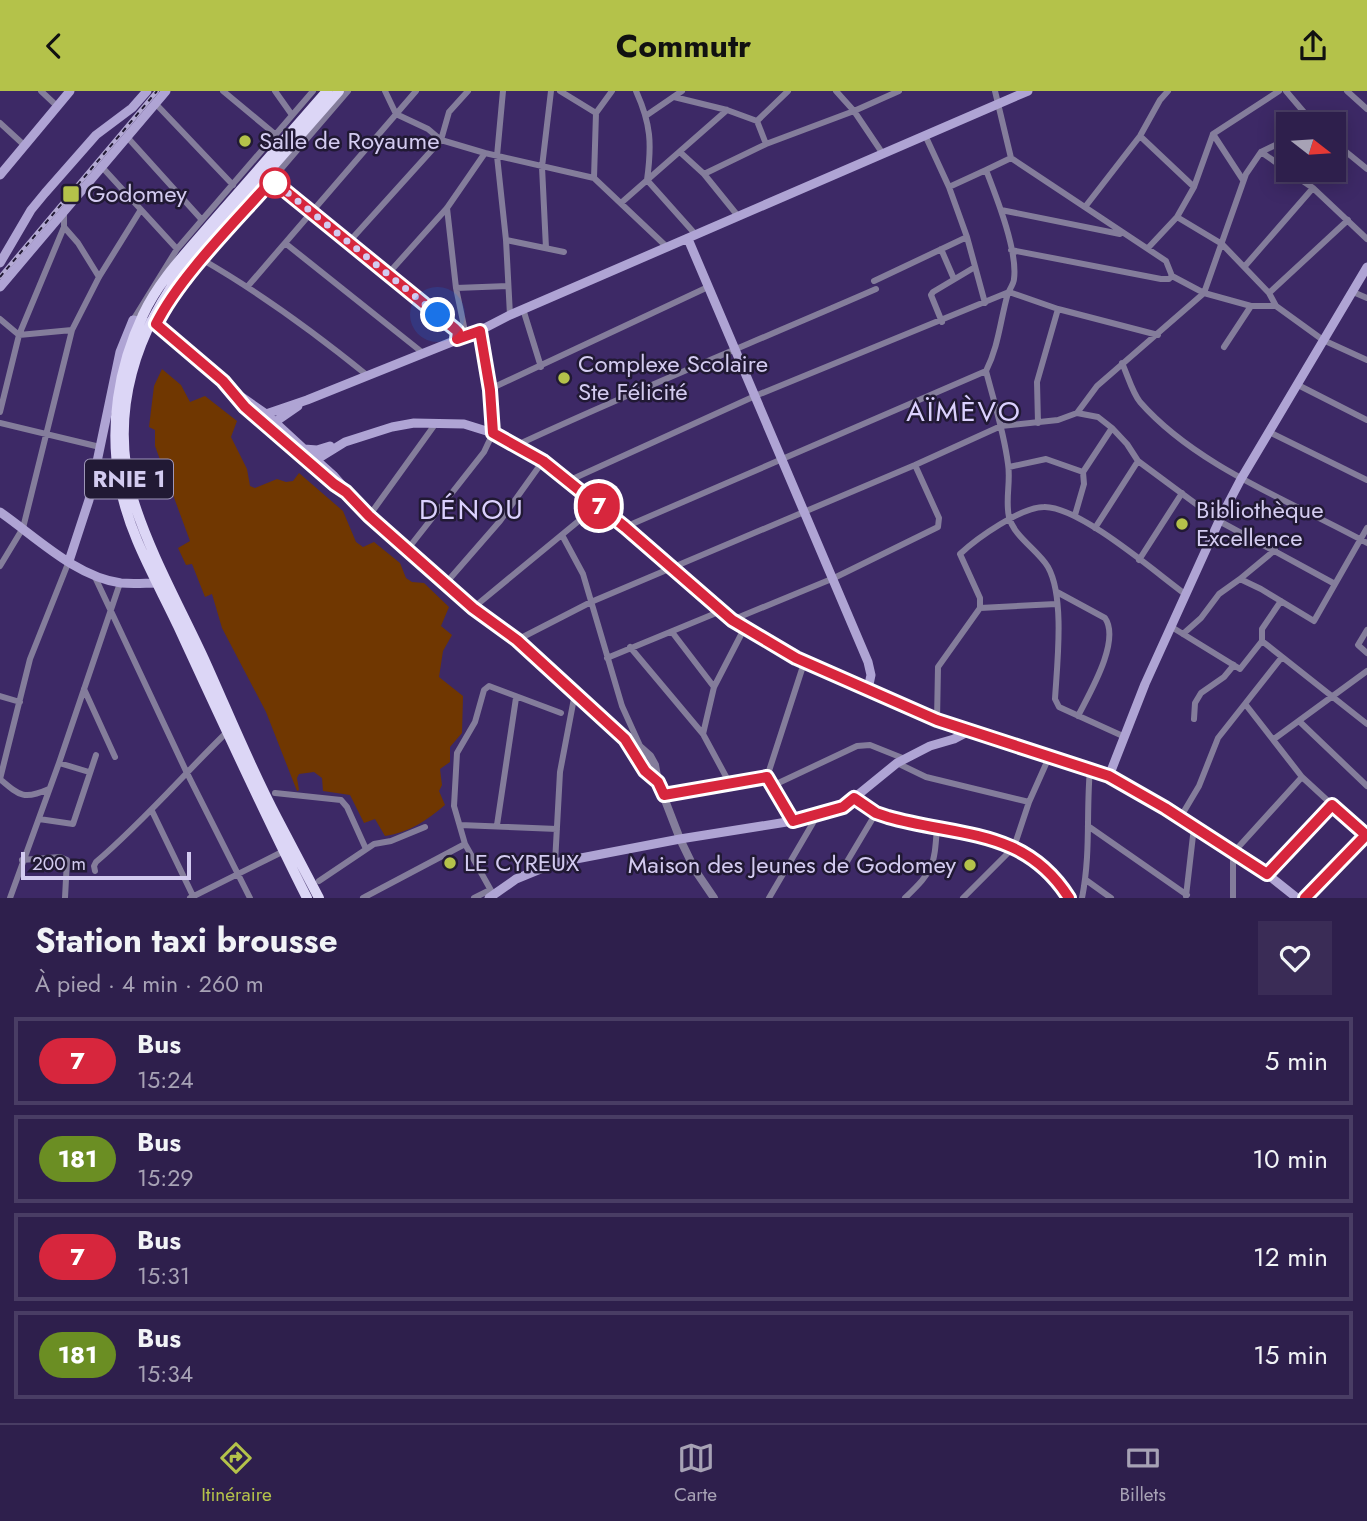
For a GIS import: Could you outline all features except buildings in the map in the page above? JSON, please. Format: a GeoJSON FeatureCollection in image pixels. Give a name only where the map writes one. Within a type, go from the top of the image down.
{"type":"FeatureCollection","features":[{"type":"Feature","properties":{"kind":"highway","name":"RNIE 1"},"geometry":{"type":"LineString","coordinates":[[307,898],[130,520],[120,487],[116,419],[121,377],[156,293],[172,270],[327,91]]}},
{"type":"Feature","properties":{"kind":"highway","name":"RNIE 1"},"geometry":{"type":"LineString","coordinates":[[319,898],[272,808],[145,532],[134,499],[125,451],[126,403],[145,322],[190,261],[339,91]]}},
{"type":"Feature","properties":{"kind":"main road"},"geometry":{"type":"LineString","coordinates":[[0,175],[69,91]]}},
{"type":"Feature","properties":{"kind":"main road"},"geometry":{"type":"LineString","coordinates":[[0,263],[31,210],[45,193],[96,135],[132,108],[147,91]]}},
{"type":"Feature","properties":{"kind":"main road"},"geometry":{"type":"LineString","coordinates":[[0,287],[166,91]]}},
{"type":"Feature","properties":{"kind":"main road"},"geometry":{"type":"LineString","coordinates":[[266,414],[480,331],[523,309],[1028,91]]}},
{"type":"Feature","properties":{"kind":"main road"},"geometry":{"type":"LineString","coordinates":[[692,237],[708,287],[868,662],[871,675],[868,689]]}},
{"type":"Feature","properties":{"kind":"main road"},"geometry":{"type":"LineString","coordinates":[[1109,776],[1170,626],[1219,521],[1241,478],[1367,267]]}},
{"type":"Feature","properties":{"kind":"main road"},"geometry":{"type":"LineString","coordinates":[[69,561],[89,500],[117,363],[145,322],[223,381],[245,407],[271,423],[312,457],[334,484],[346,492],[369,516],[473,608],[517,640],[599,716]]}},
{"type":"Feature","properties":{"kind":"main road"},"geometry":{"type":"LineString","coordinates":[[230,390],[266,414],[271,423]]}},
{"type":"Feature","properties":{"kind":"main road"},"geometry":{"type":"LineString","coordinates":[[271,423],[307,400]]}},
{"type":"Feature","properties":{"kind":"main road"},"geometry":{"type":"LineString","coordinates":[[312,457],[345,442],[392,427],[436,423],[464,424],[493,433],[543,461],[625,527],[732,620],[804,663],[937,720],[1109,776],[1267,874],[1297,898]]}},
{"type":"Feature","properties":{"kind":"main road"},"geometry":{"type":"LineString","coordinates":[[0,512],[69,561],[93,574],[120,583],[159,583]]}},
{"type":"Feature","properties":{"kind":"main road"},"geometry":{"type":"LineString","coordinates":[[491,894],[528,873],[555,863],[817,816],[843,807],[901,761],[971,730]]}},
{"type":"Feature","properties":{"kind":"main road"},"geometry":{"type":"LineString","coordinates":[[854,798],[876,813],[1014,847],[1045,867],[1069,898]]}},
{"type":"Feature","properties":{"kind":"street"},"geometry":{"type":"LineString","coordinates":[[41,91],[57,106]]}},
{"type":"Feature","properties":{"kind":"street"},"geometry":{"type":"LineString","coordinates":[[223,91],[276,135]]}},
{"type":"Feature","properties":{"kind":"street"},"geometry":{"type":"LineString","coordinates":[[275,91],[292,115]]}},
{"type":"Feature","properties":{"kind":"street"},"geometry":{"type":"LineString","coordinates":[[145,322],[177,249],[313,91]]}},
{"type":"Feature","properties":{"kind":"street"},"geometry":{"type":"LineString","coordinates":[[145,322],[172,298],[348,91]]}},
{"type":"Feature","properties":{"kind":"street"},"geometry":{"type":"LineString","coordinates":[[385,91],[396,114],[428,129],[440,140],[594,178],[668,248]]}},
{"type":"Feature","properties":{"kind":"street"},"geometry":{"type":"LineString","coordinates":[[248,286],[416,91]]}},
{"type":"Feature","properties":{"kind":"street"},"geometry":{"type":"LineString","coordinates":[[348,243],[440,140],[449,112],[468,91]]}},
{"type":"Feature","properties":{"kind":"street"},"geometry":{"type":"LineString","coordinates":[[546,249],[542,167],[551,91]]}},
{"type":"Feature","properties":{"kind":"street"},"geometry":{"type":"LineString","coordinates":[[560,91],[597,113]]}},
{"type":"Feature","properties":{"kind":"street"},"geometry":{"type":"LineString","coordinates":[[594,178],[597,113],[612,91]]}},
{"type":"Feature","properties":{"kind":"street"},"geometry":{"type":"LineString","coordinates":[[636,91],[647,115],[651,151],[647,180],[692,237]]}},
{"type":"Feature","properties":{"kind":"street"},"geometry":{"type":"LineString","coordinates":[[647,115],[682,91]]}},
{"type":"Feature","properties":{"kind":"street"},"geometry":{"type":"LineString","coordinates":[[757,121],[787,91]]}},
{"type":"Feature","properties":{"kind":"street"},"geometry":{"type":"LineString","coordinates":[[836,91],[854,111],[883,154]]}},
{"type":"Feature","properties":{"kind":"street"},"geometry":{"type":"LineString","coordinates":[[704,174],[766,143],[854,111],[899,91]]}},
{"type":"Feature","properties":{"kind":"street"},"geometry":{"type":"LineString","coordinates":[[995,91],[1011,157],[1166,261],[1172,276],[1204,293],[1251,306],[1276,306]]}},
{"type":"Feature","properties":{"kind":"street"},"geometry":{"type":"LineString","coordinates":[[1085,207],[1140,136],[1168,91]]}},
{"type":"Feature","properties":{"kind":"street"},"geometry":{"type":"LineString","coordinates":[[1148,248],[1177,217],[1194,187],[1213,134],[1279,91]]}},
{"type":"Feature","properties":{"kind":"street"},"geometry":{"type":"LineString","coordinates":[[1286,91],[1304,112]]}},
{"type":"Feature","properties":{"kind":"street"},"geometry":{"type":"LineString","coordinates":[[1347,91],[1367,109]]}},
{"type":"Feature","properties":{"kind":"street"},"geometry":{"type":"LineString","coordinates":[[504,92],[497,156],[506,240],[510,315]]}},
{"type":"Feature","properties":{"kind":"street"},"geometry":{"type":"LineString","coordinates":[[674,97],[727,110],[757,121],[766,143]]}},
{"type":"Feature","properties":{"kind":"street"},"geometry":{"type":"LineString","coordinates":[[155,103],[233,185]]}},
{"type":"Feature","properties":{"kind":"street"},"geometry":{"type":"LineString","coordinates":[[621,204],[727,110]]}},
{"type":"Feature","properties":{"kind":"street"},"geometry":{"type":"LineString","coordinates":[[0,123],[24,145]]}},
{"type":"Feature","properties":{"kind":"street"},"geometry":{"type":"LineString","coordinates":[[1213,134],[1243,180]]}},
{"type":"Feature","properties":{"kind":"street"},"geometry":{"type":"LineString","coordinates":[[925,135],[949,187],[967,237],[985,303]]}},
{"type":"Feature","properties":{"kind":"street"},"geometry":{"type":"LineString","coordinates":[[1140,136],[1194,187]]}},
{"type":"Feature","properties":{"kind":"street"},"geometry":{"type":"LineString","coordinates":[[128,138],[202,220]]}},
{"type":"Feature","properties":{"kind":"street"},"geometry":{"type":"LineString","coordinates":[[1077,414],[1097,386],[1204,293],[1243,180],[1261,152],[1276,145]]}},
{"type":"Feature","properties":{"kind":"street"},"geometry":{"type":"LineString","coordinates":[[1261,152],[1313,188],[1367,239]]}},
{"type":"Feature","properties":{"kind":"street"},"geometry":{"type":"LineString","coordinates":[[1346,152],[1367,169]]}},
{"type":"Feature","properties":{"kind":"street"},"geometry":{"type":"LineString","coordinates":[[387,275],[447,208],[485,153]]}},
{"type":"Feature","properties":{"kind":"street"},"geometry":{"type":"LineString","coordinates":[[681,153],[704,174],[738,216]]}},
{"type":"Feature","properties":{"kind":"street"},"geometry":{"type":"LineString","coordinates":[[949,187],[1011,157]]}},
{"type":"Feature","properties":{"kind":"street"},"geometry":{"type":"LineString","coordinates":[[102,167],[177,249]]}},
{"type":"Feature","properties":{"kind":"street"},"geometry":{"type":"LineString","coordinates":[[625,527],[986,371],[996,351],[1014,279],[1011,250],[1001,210],[986,170]]}},
{"type":"Feature","properties":{"kind":"street"},"geometry":{"type":"LineString","coordinates":[[272,180],[455,329],[462,338]]}},
{"type":"Feature","properties":{"kind":"street"},"geometry":{"type":"LineString","coordinates":[[1245,266],[1313,188]]}},
{"type":"Feature","properties":{"kind":"street"},"geometry":{"type":"LineString","coordinates":[[447,208],[462,338]]}},
{"type":"Feature","properties":{"kind":"street"},"geometry":{"type":"LineString","coordinates":[[1001,210],[1125,235]]}},
{"type":"Feature","properties":{"kind":"street"},"geometry":{"type":"LineString","coordinates":[[0,566],[23,528],[72,330],[99,277],[140,211]]}},
{"type":"Feature","properties":{"kind":"street"},"geometry":{"type":"LineString","coordinates":[[0,412],[19,335],[64,227],[64,213]]}},
{"type":"Feature","properties":{"kind":"street"},"geometry":{"type":"LineString","coordinates":[[1177,217],[1222,244],[1269,293],[1276,306],[1322,340],[1367,360]]}},
{"type":"Feature","properties":{"kind":"street"},"geometry":{"type":"LineString","coordinates":[[1269,293],[1348,220]]}},
{"type":"Feature","properties":{"kind":"street"},"geometry":{"type":"LineString","coordinates":[[64,227],[78,243],[99,277]]}},
{"type":"Feature","properties":{"kind":"street"},"geometry":{"type":"LineString","coordinates":[[874,281],[967,237]]}},
{"type":"Feature","properties":{"kind":"street"},"geometry":{"type":"LineString","coordinates":[[506,240],[564,252]]}},
{"type":"Feature","properties":{"kind":"street"},"geometry":{"type":"LineString","coordinates":[[285,243],[423,353]]}},
{"type":"Feature","properties":{"kind":"street"},"geometry":{"type":"LineString","coordinates":[[942,249],[954,279]]}},
{"type":"Feature","properties":{"kind":"street"},"geometry":{"type":"LineString","coordinates":[[1011,250],[1161,279],[1169,279],[1172,276]]}},
{"type":"Feature","properties":{"kind":"street"},"geometry":{"type":"LineString","coordinates":[[203,260],[248,286],[304,324],[368,376]]}},
{"type":"Feature","properties":{"kind":"street"},"geometry":{"type":"LineString","coordinates":[[942,322],[931,295],[975,267]]}},
{"type":"Feature","properties":{"kind":"street"},"geometry":{"type":"LineString","coordinates":[[456,288],[508,286]]}},
{"type":"Feature","properties":{"kind":"street"},"geometry":{"type":"LineString","coordinates":[[490,390],[708,287]]}},
{"type":"Feature","properties":{"kind":"street"},"geometry":{"type":"LineString","coordinates":[[517,445],[620,397],[876,289]]}},
{"type":"Feature","properties":{"kind":"street"},"geometry":{"type":"LineString","coordinates":[[568,481],[755,397],[942,322],[1009,292],[1058,309],[1157,335]]}},
{"type":"Feature","properties":{"kind":"street"},"geometry":{"type":"LineString","coordinates":[[1353,292],[1367,298]]}},
{"type":"Feature","properties":{"kind":"street"},"geometry":{"type":"LineString","coordinates":[[1224,347],[1251,306]]}},
{"type":"Feature","properties":{"kind":"street"},"geometry":{"type":"LineString","coordinates":[[523,309],[541,367]]}},
{"type":"Feature","properties":{"kind":"street"},"geometry":{"type":"LineString","coordinates":[[1038,423],[1037,382],[1058,309]]}},
{"type":"Feature","properties":{"kind":"street"},"geometry":{"type":"LineString","coordinates":[[0,319],[19,335],[72,330]]}},
{"type":"Feature","properties":{"kind":"street"},"geometry":{"type":"LineString","coordinates":[[407,550],[484,452],[493,433],[490,390],[480,331]]}},
{"type":"Feature","properties":{"kind":"street"},"geometry":{"type":"LineString","coordinates":[[1122,363],[1138,400],[1172,433],[1241,478],[1364,541]]}},
{"type":"Feature","properties":{"kind":"street"},"geometry":{"type":"LineString","coordinates":[[986,371],[1009,467],[1009,519],[1048,567],[1057,593],[1055,699],[1059,707],[1126,737]]}},
{"type":"Feature","properties":{"kind":"street"},"geometry":{"type":"LineString","coordinates":[[1298,385],[1367,420]]}},
{"type":"Feature","properties":{"kind":"street"},"geometry":{"type":"LineString","coordinates":[[517,640],[591,602],[674,569],[1001,426],[1058,420],[1077,414],[1098,417],[1127,444],[1138,461],[1219,521],[1335,584]]}},
{"type":"Feature","properties":{"kind":"street"},"geometry":{"type":"LineString","coordinates":[[0,423],[100,447]]}},
{"type":"Feature","properties":{"kind":"street"},"geometry":{"type":"LineString","coordinates":[[369,516],[436,423]]}},
{"type":"Feature","properties":{"kind":"street"},"geometry":{"type":"LineString","coordinates":[[1075,515],[1084,484],[1083,473],[1112,428]]}},
{"type":"Feature","properties":{"kind":"street"},"geometry":{"type":"LineString","coordinates":[[1269,432],[1367,480]]}},
{"type":"Feature","properties":{"kind":"street"},"geometry":{"type":"LineString","coordinates":[[1009,467],[1042,459],[1083,473]]}},
{"type":"Feature","properties":{"kind":"street"},"geometry":{"type":"LineString","coordinates":[[446,583],[500,521],[543,461]]}},
{"type":"Feature","properties":{"kind":"street"},"geometry":{"type":"LineString","coordinates":[[1095,528],[1138,461]]}},
{"type":"Feature","properties":{"kind":"street"},"geometry":{"type":"LineString","coordinates":[[732,620],[834,578],[938,527],[939,518],[915,465]]}},
{"type":"Feature","properties":{"kind":"street"},"geometry":{"type":"LineString","coordinates":[[1139,561],[1182,493]]}},
{"type":"Feature","properties":{"kind":"street"},"geometry":{"type":"LineString","coordinates":[[473,608],[598,505]]}},
{"type":"Feature","properties":{"kind":"street"},"geometry":{"type":"LineString","coordinates":[[937,720],[938,667],[980,608],[980,598],[960,554],[1009,519],[1042,506],[1075,515],[1185,594]]}},
{"type":"Feature","properties":{"kind":"street"},"geometry":{"type":"LineString","coordinates":[[1240,579],[1314,621],[1364,541],[1367,528]]}},
{"type":"Feature","properties":{"kind":"street"},"geometry":{"type":"LineString","coordinates":[[562,535],[583,574],[622,706],[642,748],[655,765],[658,782],[680,839],[695,870],[714,898]]}},
{"type":"Feature","properties":{"kind":"street"},"geometry":{"type":"LineString","coordinates":[[1183,634],[1201,618],[1219,594],[1275,550]]}},
{"type":"Feature","properties":{"kind":"street"},"geometry":{"type":"LineString","coordinates":[[49,789],[28,797],[22,796],[0,779],[35,646],[69,561]]}},
{"type":"Feature","properties":{"kind":"street"},"geometry":{"type":"LineString","coordinates":[[93,574],[250,898]]}},
{"type":"Feature","properties":{"kind":"street"},"geometry":{"type":"LineString","coordinates":[[9,898],[59,763],[120,583]]}},
{"type":"Feature","properties":{"kind":"street"},"geometry":{"type":"LineString","coordinates":[[1057,593],[1105,618],[1109,624],[1108,648],[1078,716]]}},
{"type":"Feature","properties":{"kind":"street"},"geometry":{"type":"LineString","coordinates":[[1170,626],[1240,669],[1262,641],[1262,629],[1281,601]]}},
{"type":"Feature","properties":{"kind":"street"},"geometry":{"type":"LineString","coordinates":[[980,608],[1056,604]]}},
{"type":"Feature","properties":{"kind":"street"},"geometry":{"type":"LineString","coordinates":[[607,658],[721,611]]}},
{"type":"Feature","properties":{"kind":"street"},"geometry":{"type":"LineString","coordinates":[[704,734],[714,687],[745,627]]}},
{"type":"Feature","properties":{"kind":"street"},"geometry":{"type":"LineString","coordinates":[[1367,630],[1358,645],[1367,653]]}},
{"type":"Feature","properties":{"kind":"street"},"geometry":{"type":"LineString","coordinates":[[671,632],[714,687]]}},
{"type":"Feature","properties":{"kind":"street"},"geometry":{"type":"LineString","coordinates":[[1262,641],[1367,724]]}},
{"type":"Feature","properties":{"kind":"street"},"geometry":{"type":"LineString","coordinates":[[631,647],[704,734],[730,785]]}},
{"type":"Feature","properties":{"kind":"street"},"geometry":{"type":"LineString","coordinates":[[1180,818],[1199,786],[1218,738],[1282,657]]}},
{"type":"Feature","properties":{"kind":"street"},"geometry":{"type":"LineString","coordinates":[[793,821],[767,777],[804,663]]}},
{"type":"Feature","properties":{"kind":"street"},"geometry":{"type":"LineString","coordinates":[[1194,719],[1195,703],[1201,693],[1224,677],[1234,665]]}},
{"type":"Feature","properties":{"kind":"street"},"geometry":{"type":"LineString","coordinates":[[1274,739],[1367,671]]}},
{"type":"Feature","properties":{"kind":"street"},"geometry":{"type":"LineString","coordinates":[[474,898],[491,894],[466,844],[454,806],[457,753],[475,722],[484,690],[489,687],[561,713]]}},
{"type":"Feature","properties":{"kind":"street"},"geometry":{"type":"LineString","coordinates":[[84,688],[116,757]]}},
{"type":"Feature","properties":{"kind":"street"},"geometry":{"type":"LineString","coordinates":[[555,863],[560,772],[575,693]]}},
{"type":"Feature","properties":{"kind":"street"},"geometry":{"type":"LineString","coordinates":[[0,696],[20,702]]}},
{"type":"Feature","properties":{"kind":"street"},"geometry":{"type":"LineString","coordinates":[[497,825],[516,698]]}},
{"type":"Feature","properties":{"kind":"street"},"geometry":{"type":"LineString","coordinates":[[1246,705],[1302,777],[1366,835],[1305,898]]}},
{"type":"Feature","properties":{"kind":"street"},"geometry":{"type":"LineString","coordinates":[[599,716],[625,739],[642,748]]}},
{"type":"Feature","properties":{"kind":"street"},"geometry":{"type":"LineString","coordinates":[[1299,721],[1367,786]]}},
{"type":"Feature","properties":{"kind":"street"},"geometry":{"type":"LineString","coordinates":[[95,871],[96,862],[152,811],[187,771],[227,732]]}},
{"type":"Feature","properties":{"kind":"street"},"geometry":{"type":"LineString","coordinates":[[625,739],[645,771],[658,782]]}},
{"type":"Feature","properties":{"kind":"street"},"geometry":{"type":"LineString","coordinates":[[772,786],[857,746],[870,745],[926,777],[1029,802]]}},
{"type":"Feature","properties":{"kind":"street"},"geometry":{"type":"LineString","coordinates":[[39,819],[73,824],[96,755]]}},
{"type":"Feature","properties":{"kind":"street"},"geometry":{"type":"LineString","coordinates":[[963,898],[1014,847],[1029,802],[1050,755]]}},
{"type":"Feature","properties":{"kind":"street"},"geometry":{"type":"LineString","coordinates":[[59,763],[89,772]]}},
{"type":"Feature","properties":{"kind":"street"},"geometry":{"type":"LineString","coordinates":[[1082,898],[1090,839],[1087,795],[1090,769]]}},
{"type":"Feature","properties":{"kind":"street"},"geometry":{"type":"LineString","coordinates":[[664,795],[767,777]]}},
{"type":"Feature","properties":{"kind":"street"},"geometry":{"type":"LineString","coordinates":[[1233,898],[1233,853],[1302,777]]}},
{"type":"Feature","properties":{"kind":"street"},"geometry":{"type":"LineString","coordinates":[[275,793],[341,800],[347,807],[366,849]]}},
{"type":"Feature","properties":{"kind":"street"},"geometry":{"type":"LineString","coordinates":[[1267,874],[1332,805]]}},
{"type":"Feature","properties":{"kind":"street"},"geometry":{"type":"LineString","coordinates":[[152,811],[192,897],[284,851]]}},
{"type":"Feature","properties":{"kind":"street"},"geometry":{"type":"LineString","coordinates":[[842,870],[876,813]]}},
{"type":"Feature","properties":{"kind":"street"},"geometry":{"type":"LineString","coordinates":[[769,898],[817,816]]}},
{"type":"Feature","properties":{"kind":"street"},"geometry":{"type":"LineString","coordinates":[[460,825],[557,829]]}},
{"type":"Feature","properties":{"kind":"street"},"geometry":{"type":"LineString","coordinates":[[1088,826],[1186,896],[1194,827]]}},
{"type":"Feature","properties":{"kind":"street"},"geometry":{"type":"LineString","coordinates":[[318,881],[374,844],[391,841],[425,827]]}},
{"type":"Feature","properties":{"kind":"street"},"geometry":{"type":"LineString","coordinates":[[905,898],[931,871],[937,828]]}},
{"type":"Feature","properties":{"kind":"street"},"geometry":{"type":"LineString","coordinates":[[363,898],[466,844]]}},
{"type":"Feature","properties":{"kind":"street"},"geometry":{"type":"LineString","coordinates":[[22,860],[60,857],[67,860],[65,898]]}},
{"type":"Feature","properties":{"kind":"street"},"geometry":{"type":"LineString","coordinates":[[1086,880],[1111,898]]}},
{"type":"Feature","properties":{"kind":"shaded area"},"geometry":{"type":"Polygon","coordinates":[[[162,369],[181,385],[190,402],[205,396],[237,421],[231,437],[247,469],[250,486],[255,488],[277,479],[293,481],[299,473],[343,511],[356,542],[363,547],[374,542],[400,563],[406,578],[412,582],[424,583],[449,607],[441,626],[452,635],[443,651],[439,677],[463,696],[462,733],[450,747],[450,762],[440,769],[442,785],[439,791],[445,805],[417,825],[385,836],[375,819],[364,823],[350,795],[323,791],[322,778],[314,772],[299,774],[297,791],[266,712],[222,628],[212,594],[205,597],[192,564],[186,565],[178,548],[190,541],[155,446],[155,430],[149,427],[154,386],[162,369]]]}},
{"type":"Feature","properties":{"kind":"railway"},"geometry":{"type":"LineString","coordinates":[[0,277],[157,91]]}},
{"type":"Feature","properties":{"kind":"bus line","name":"7"},"geometry":{"type":"LineString","coordinates":[[1069,898],[1045,867],[1005,843],[888,817],[876,813],[854,798],[843,807],[793,821],[767,777],[664,795],[658,782],[645,771],[625,739],[517,640],[473,608],[369,516],[346,492],[245,407],[223,381],[156,324],[164,309],[183,283],[272,180],[455,329],[458,332],[457,339],[480,331],[490,390],[493,433],[543,461],[625,527],[732,620],[804,663],[937,720],[1109,776],[1165,808],[1267,874],[1332,805],[1366,835],[1305,898]]}},
{"type":"Feature","properties":{"kind":"place","name":"Salle de Royaume"},"geometry":{"type":"Point","coordinates":[245,141]}},
{"type":"Feature","properties":{"kind":"place","name":"Godomey"},"geometry":{"type":"Point","coordinates":[71,194]}},
{"type":"Feature","properties":{"kind":"place","name":"Complexe Scolaire Ste Félicité"},"geometry":{"type":"Point","coordinates":[564,378]}},
{"type":"Feature","properties":{"kind":"place","name":"Bibliothèque Excellence"},"geometry":{"type":"Point","coordinates":[1182,524]}},
{"type":"Feature","properties":{"kind":"place","name":"LE CYREUX"},"geometry":{"type":"Point","coordinates":[450,863]}},
{"type":"Feature","properties":{"kind":"place","name":"Maison des Jeunes de Godomey"},"geometry":{"type":"Point","coordinates":[970,865]}},
{"type":"Feature","properties":{"kind":"district","name":"AÏMÈVO"},"geometry":{"type":"Point","coordinates":[964,411]}},
{"type":"Feature","properties":{"kind":"district","name":"DÉNOU"},"geometry":{"type":"Point","coordinates":[472,509]}},
{"type":"Feature","properties":{"kind":"route"},"geometry":{"type":"LineString","coordinates":[[275,183],[272,180],[438,315]]}}]}
